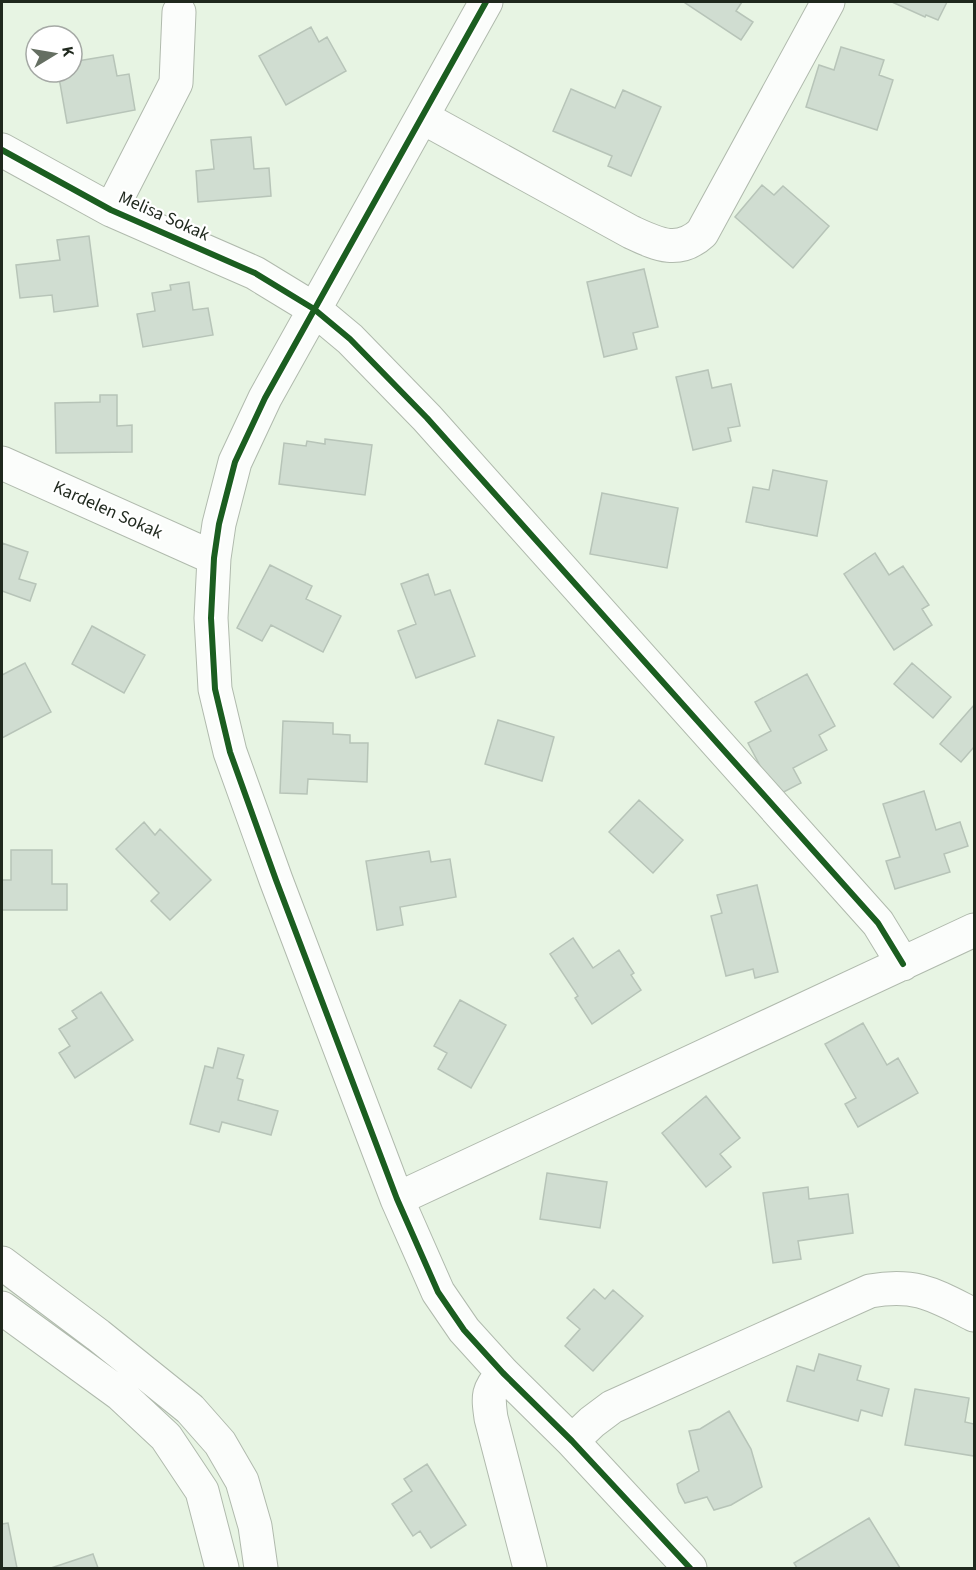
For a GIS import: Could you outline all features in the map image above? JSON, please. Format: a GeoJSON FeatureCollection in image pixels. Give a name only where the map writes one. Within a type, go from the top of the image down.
{"type":"FeatureCollection","features":[{"type":"Feature","properties":{"kind":"street"},"geometry":{"type":"LineString","coordinates":[[486,2],[265,398],[236,462],[219,524],[214,558],[211,618],[215,688],[230,752],[276,880],[397,1199],[438,1292],[464,1330],[503,1373],[572,1442],[690,1569]]}},
{"type":"Feature","properties":{"kind":"street"},"geometry":{"type":"LineString","coordinates":[[422,117],[631,232],[658,244],[678,246],[694,241],[702,233],[828,2]]}},
{"type":"Feature","properties":{"kind":"street"},"geometry":{"type":"LineString","coordinates":[[111,210],[176,83],[179,12]]}},
{"type":"Feature","properties":{"kind":"street","name":"Melisa Sokak"},"geometry":{"type":"LineString","coordinates":[[2,150],[111,210],[255,273],[314,309],[350,339],[427,418],[878,922],[903,964]]}},
{"type":"Feature","properties":{"kind":"street","name":"Kardelen Sokak"},"geometry":{"type":"LineString","coordinates":[[2,463],[214,558]]}},
{"type":"Feature","properties":{"kind":"street"},"geometry":{"type":"LineString","coordinates":[[397,1199],[975,930]]}},
{"type":"Feature","properties":{"kind":"street"},"geometry":{"type":"LineString","coordinates":[[2,1263],[98,1335],[190,1409],[212,1435],[242,1481],[255,1526],[261,1569]]}},
{"type":"Feature","properties":{"kind":"street"},"geometry":{"type":"LineString","coordinates":[[572,1442],[592,1422],[612,1407],[870,1291],[891,1287],[925,1291],[975,1315]]}},
{"type":"Feature","properties":{"kind":"street"},"geometry":{"type":"LineString","coordinates":[[2,1308],[120,1394],[166,1437],[202,1491],[222,1569]]}},
{"type":"Feature","properties":{"kind":"street"},"geometry":{"type":"LineString","coordinates":[[503,1373],[492,1385],[489,1397],[491,1418],[530,1569]]}},
{"type":"Feature","properties":{"kind":"building"},"geometry":{"type":"Polygon","coordinates":[[[686,2],[742,2],[736,11],[753,22],[741,40],[686,2]]]}},
{"type":"Feature","properties":{"kind":"building"},"geometry":{"type":"Polygon","coordinates":[[[892,2],[947,2],[938,20],[926,15],[925,17],[892,2]]]}},
{"type":"Feature","properties":{"kind":"building"},"geometry":{"type":"Polygon","coordinates":[[[311,27],[319,42],[327,37],[346,71],[286,105],[259,56],[311,27]]]}},
{"type":"Feature","properties":{"kind":"building"},"geometry":{"type":"Polygon","coordinates":[[[841,47],[884,60],[879,75],[893,80],[877,130],[806,107],[819,65],[834,70],[841,47]]]}},
{"type":"Feature","properties":{"kind":"building"},"geometry":{"type":"Polygon","coordinates":[[[113,55],[117,76],[129,74],[135,110],[67,123],[60,84],[84,84],[84,60],[113,55]]]}},
{"type":"Feature","properties":{"kind":"building"},"geometry":{"type":"Polygon","coordinates":[[[571,89],[615,108],[623,90],[661,107],[631,176],[608,166],[612,156],[553,131],[571,89]]]}},
{"type":"Feature","properties":{"kind":"building"},"geometry":{"type":"Polygon","coordinates":[[[251,137],[254,169],[269,168],[271,196],[198,202],[196,171],[214,169],[211,140],[251,137]]]}},
{"type":"Feature","properties":{"kind":"building"},"geometry":{"type":"Polygon","coordinates":[[[762,185],[774,195],[783,186],[829,226],[793,268],[735,217],[762,185]]]}},
{"type":"Feature","properties":{"kind":"building"},"geometry":{"type":"Polygon","coordinates":[[[89,236],[98,306],[54,312],[52,295],[20,298],[16,265],[60,260],[57,240],[89,236]]]}},
{"type":"Feature","properties":{"kind":"building"},"geometry":{"type":"Polygon","coordinates":[[[644,269],[658,327],[633,333],[637,349],[604,357],[587,282],[644,269]]]}},
{"type":"Feature","properties":{"kind":"building"},"geometry":{"type":"Polygon","coordinates":[[[189,282],[193,310],[208,308],[213,335],[143,347],[137,314],[155,311],[152,293],[171,290],[170,285],[189,282]]]}},
{"type":"Feature","properties":{"kind":"building"},"geometry":{"type":"Polygon","coordinates":[[[708,370],[712,388],[731,384],[740,426],[728,428],[731,441],[693,450],[676,377],[708,370]]]}},
{"type":"Feature","properties":{"kind":"building"},"geometry":{"type":"Polygon","coordinates":[[[100,395],[117,395],[117,426],[132,425],[132,452],[56,453],[55,403],[100,402],[100,395]]]}},
{"type":"Feature","properties":{"kind":"building"},"geometry":{"type":"Polygon","coordinates":[[[325,439],[372,445],[365,495],[279,484],[284,443],[306,446],[307,441],[325,444],[325,439]]]}},
{"type":"Feature","properties":{"kind":"building"},"geometry":{"type":"Polygon","coordinates":[[[773,470],[827,481],[817,536],[746,522],[753,487],[769,490],[773,470]]]}},
{"type":"Feature","properties":{"kind":"building"},"geometry":{"type":"Polygon","coordinates":[[[602,493],[678,508],[667,568],[590,554],[602,493]]]}},
{"type":"Feature","properties":{"kind":"building"},"geometry":{"type":"Polygon","coordinates":[[[2,543],[28,552],[19,579],[36,584],[30,601],[2,591],[2,543]]]}},
{"type":"Feature","properties":{"kind":"building"},"geometry":{"type":"Polygon","coordinates":[[[875,553],[889,575],[903,566],[929,605],[922,609],[932,625],[894,650],[844,574],[875,553]]]}},
{"type":"Feature","properties":{"kind":"building"},"geometry":{"type":"Polygon","coordinates":[[[270,565],[312,586],[306,599],[341,616],[323,652],[271,625],[262,641],[237,628],[270,565]]]}},
{"type":"Feature","properties":{"kind":"building"},"geometry":{"type":"Polygon","coordinates":[[[428,574],[435,595],[450,590],[475,656],[416,678],[398,631],[416,624],[401,584],[428,574]]]}},
{"type":"Feature","properties":{"kind":"building"},"geometry":{"type":"Polygon","coordinates":[[[92,626],[145,655],[124,693],[72,664],[92,626]]]}},
{"type":"Feature","properties":{"kind":"building"},"geometry":{"type":"Polygon","coordinates":[[[25,663],[51,712],[2,738],[2,675],[25,663]]]}},
{"type":"Feature","properties":{"kind":"building"},"geometry":{"type":"Polygon","coordinates":[[[912,663],[951,697],[933,718],[894,684],[912,663]]]}},
{"type":"Feature","properties":{"kind":"building"},"geometry":{"type":"Polygon","coordinates":[[[807,674],[835,726],[819,735],[827,750],[793,768],[801,783],[776,796],[748,743],[771,731],[755,702],[807,674]]]}},
{"type":"Feature","properties":{"kind":"building"},"geometry":{"type":"Polygon","coordinates":[[[974,705],[974,747],[961,762],[940,744],[974,705]]]}},
{"type":"Feature","properties":{"kind":"building"},"geometry":{"type":"Polygon","coordinates":[[[498,720],[554,737],[542,781],[485,764],[498,720]]]}},
{"type":"Feature","properties":{"kind":"building"},"geometry":{"type":"Polygon","coordinates":[[[283,721],[333,723],[333,734],[350,735],[350,743],[368,743],[367,782],[308,779],[307,794],[280,793],[283,721]]]}},
{"type":"Feature","properties":{"kind":"building"},"geometry":{"type":"Polygon","coordinates":[[[924,791],[936,830],[960,822],[968,846],[944,854],[950,872],[895,889],[886,861],[900,857],[883,804],[924,791]]]}},
{"type":"Feature","properties":{"kind":"building"},"geometry":{"type":"Polygon","coordinates":[[[639,800],[683,840],[653,873],[609,832],[639,800]]]}},
{"type":"Feature","properties":{"kind":"building"},"geometry":{"type":"Polygon","coordinates":[[[144,822],[155,835],[160,829],[211,880],[170,920],[151,901],[159,893],[116,849],[144,822]]]}},
{"type":"Feature","properties":{"kind":"building"},"geometry":{"type":"Polygon","coordinates":[[[11,850],[52,850],[52,884],[67,884],[67,910],[2,910],[2,880],[11,880],[11,850]]]}},
{"type":"Feature","properties":{"kind":"building"},"geometry":{"type":"Polygon","coordinates":[[[429,851],[431,862],[450,859],[456,897],[400,907],[403,925],[377,930],[366,861],[429,851]]]}},
{"type":"Feature","properties":{"kind":"building"},"geometry":{"type":"Polygon","coordinates":[[[757,885],[778,972],[755,978],[753,969],[726,976],[711,916],[722,913],[717,895],[757,885]]]}},
{"type":"Feature","properties":{"kind":"building"},"geometry":{"type":"Polygon","coordinates":[[[573,938],[593,968],[619,950],[634,973],[631,975],[641,990],[592,1024],[575,998],[578,996],[550,954],[573,938]]]}},
{"type":"Feature","properties":{"kind":"building"},"geometry":{"type":"Polygon","coordinates":[[[101,992],[133,1040],[75,1078],[59,1053],[70,1046],[59,1029],[77,1018],[72,1011],[101,992]]]}},
{"type":"Feature","properties":{"kind":"building"},"geometry":{"type":"Polygon","coordinates":[[[460,1000],[506,1025],[471,1088],[438,1069],[447,1053],[434,1046],[460,1000]]]}},
{"type":"Feature","properties":{"kind":"building"},"geometry":{"type":"Polygon","coordinates":[[[863,1023],[887,1065],[898,1058],[918,1093],[858,1127],[845,1104],[856,1098],[825,1044],[863,1023]]]}},
{"type":"Feature","properties":{"kind":"building"},"geometry":{"type":"Polygon","coordinates":[[[218,1048],[244,1055],[237,1078],[243,1080],[238,1100],[278,1111],[271,1135],[222,1122],[219,1132],[190,1124],[205,1066],[213,1068],[218,1048]]]}},
{"type":"Feature","properties":{"kind":"building"},"geometry":{"type":"Polygon","coordinates":[[[706,1096],[740,1138],[720,1154],[731,1167],[706,1187],[662,1133],[706,1096]]]}},
{"type":"Feature","properties":{"kind":"building"},"geometry":{"type":"Polygon","coordinates":[[[547,1173],[607,1182],[600,1228],[540,1219],[547,1173]]]}},
{"type":"Feature","properties":{"kind":"building"},"geometry":{"type":"Polygon","coordinates":[[[808,1187],[809,1199],[848,1194],[853,1233],[798,1241],[801,1259],[773,1263],[763,1193],[808,1187]]]}},
{"type":"Feature","properties":{"kind":"building"},"geometry":{"type":"Polygon","coordinates":[[[594,1289],[605,1299],[613,1290],[643,1316],[593,1371],[565,1346],[580,1329],[567,1318],[594,1289]]]}},
{"type":"Feature","properties":{"kind":"building"},"geometry":{"type":"Polygon","coordinates":[[[819,1354],[861,1366],[857,1380],[889,1389],[882,1416],[861,1410],[858,1421],[787,1401],[797,1366],[814,1371],[819,1354]]]}},
{"type":"Feature","properties":{"kind":"building"},"geometry":{"type":"Polygon","coordinates":[[[915,1389],[969,1398],[965,1422],[974,1424],[974,1456],[905,1445],[915,1389]]]}},
{"type":"Feature","properties":{"kind":"building"},"geometry":{"type":"Polygon","coordinates":[[[729,1411],[751,1449],[762,1487],[731,1505],[714,1510],[707,1497],[685,1503],[677,1484],[699,1471],[689,1431],[700,1429],[729,1411]]]}},
{"type":"Feature","properties":{"kind":"building"},"geometry":{"type":"Polygon","coordinates":[[[427,1464],[466,1525],[431,1548],[420,1531],[413,1536],[392,1504],[412,1491],[404,1479],[427,1464]]]}},
{"type":"Feature","properties":{"kind":"building"},"geometry":{"type":"Polygon","coordinates":[[[869,1518],[900,1568],[797,1568],[794,1563],[869,1518]]]}},
{"type":"Feature","properties":{"kind":"building"},"geometry":{"type":"Polygon","coordinates":[[[8,1523],[17,1568],[2,1568],[2,1524],[8,1523]]]}},
{"type":"Feature","properties":{"kind":"building"},"geometry":{"type":"Polygon","coordinates":[[[93,1554],[98,1568],[51,1568],[93,1554]]]}},
{"type":"Feature","properties":{"kind":"cycle path"},"geometry":{"type":"LineString","coordinates":[[486,2],[265,398],[235,462],[219,524],[214,558],[211,618],[215,689],[230,752],[276,880],[397,1199],[438,1292],[464,1330],[503,1373],[572,1441],[690,1568]]}},
{"type":"Feature","properties":{"kind":"cycle path"},"geometry":{"type":"LineString","coordinates":[[2,150],[111,210],[255,273],[314,309],[350,339],[427,418],[878,923],[903,964]]}}]}
